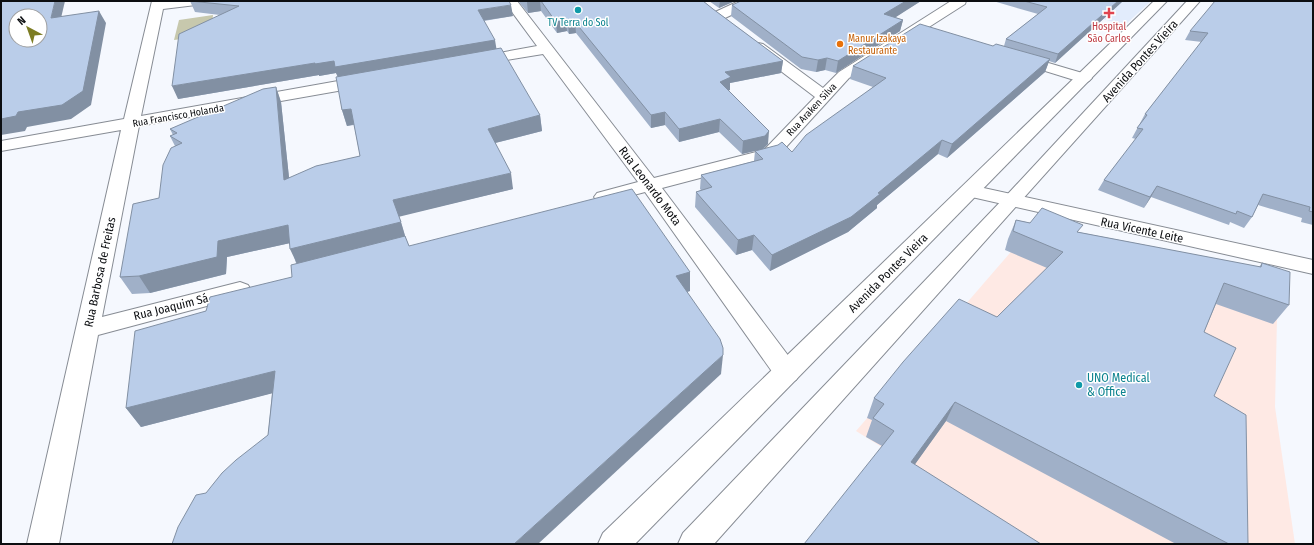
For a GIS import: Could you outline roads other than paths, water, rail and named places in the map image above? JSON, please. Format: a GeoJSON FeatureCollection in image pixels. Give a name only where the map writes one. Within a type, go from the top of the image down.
{"type":"FeatureCollection","features":[{"type":"Feature","properties":{"kind":"street"},"geometry":{"type":"LineString","coordinates":[[158,4],[196,1]]}},
{"type":"Feature","properties":{"kind":"street","name":"Rua Leonardo Mota"},"geometry":{"type":"LineString","coordinates":[[510,1],[545,49],[650,185],[787,373]]}},
{"type":"Feature","properties":{"kind":"street"},"geometry":{"type":"LineString","coordinates":[[718,16],[749,1]]}},
{"type":"Feature","properties":{"kind":"street","name":"Rua Araken Silva"},"geometry":{"type":"LineString","coordinates":[[650,185],[770,154],[844,75],[960,1]]}},
{"type":"Feature","properties":{"kind":"street","name":"Avenida Pontes Vieira"},"geometry":{"type":"LineString","coordinates":[[614,544],[1162,1]]}},
{"type":"Feature","properties":{"kind":"street","name":"Avenida Pontes Vieira"},"geometry":{"type":"LineString","coordinates":[[694,544],[1012,201],[1194,1]]}},
{"type":"Feature","properties":{"kind":"street","name":"Rua Barbosa de Freitas"},"geometry":{"type":"LineString","coordinates":[[43,544],[131,123],[158,4]]}},
{"type":"Feature","properties":{"kind":"street"},"geometry":{"type":"LineString","coordinates":[[919,28],[937,34]]}},
{"type":"Feature","properties":{"kind":"street"},"geometry":{"type":"LineString","coordinates":[[746,38],[824,96]]}},
{"type":"Feature","properties":{"kind":"street"},"geometry":{"type":"LineString","coordinates":[[459,64],[545,49]]}},
{"type":"Feature","properties":{"kind":"street"},"geometry":{"type":"LineString","coordinates":[[1005,54],[1084,78]]}},
{"type":"Feature","properties":{"kind":"street","name":"Rua Francisco Holanda"},"geometry":{"type":"LineString","coordinates":[[1,146],[380,78]]}},
{"type":"Feature","properties":{"kind":"street"},"geometry":{"type":"LineString","coordinates":[[589,201],[650,185]]}},
{"type":"Feature","properties":{"kind":"street","name":"Rua Vicente Leite"},"geometry":{"type":"LineString","coordinates":[[970,191],[1313,267]]}},
{"type":"Feature","properties":{"kind":"street","name":"Rua Joaquim Sá"},"geometry":{"type":"LineString","coordinates":[[88,329],[258,285]]}},
{"type":"Feature","properties":{"kind":"place","name":"TV Terra do Sol"},"geometry":{"type":"Point","coordinates":[578,10]}},
{"type":"Feature","properties":{"kind":"place","name":"Hospital São Carlos"},"geometry":{"type":"Point","coordinates":[1109,13]}},
{"type":"Feature","properties":{"kind":"place","name":"Manur Izakaya Restaurante"},"geometry":{"type":"Point","coordinates":[840,44]}},
{"type":"Feature","properties":{"kind":"place","name":"UNO Medical & Office"},"geometry":{"type":"Point","coordinates":[1079,385]}}]}
